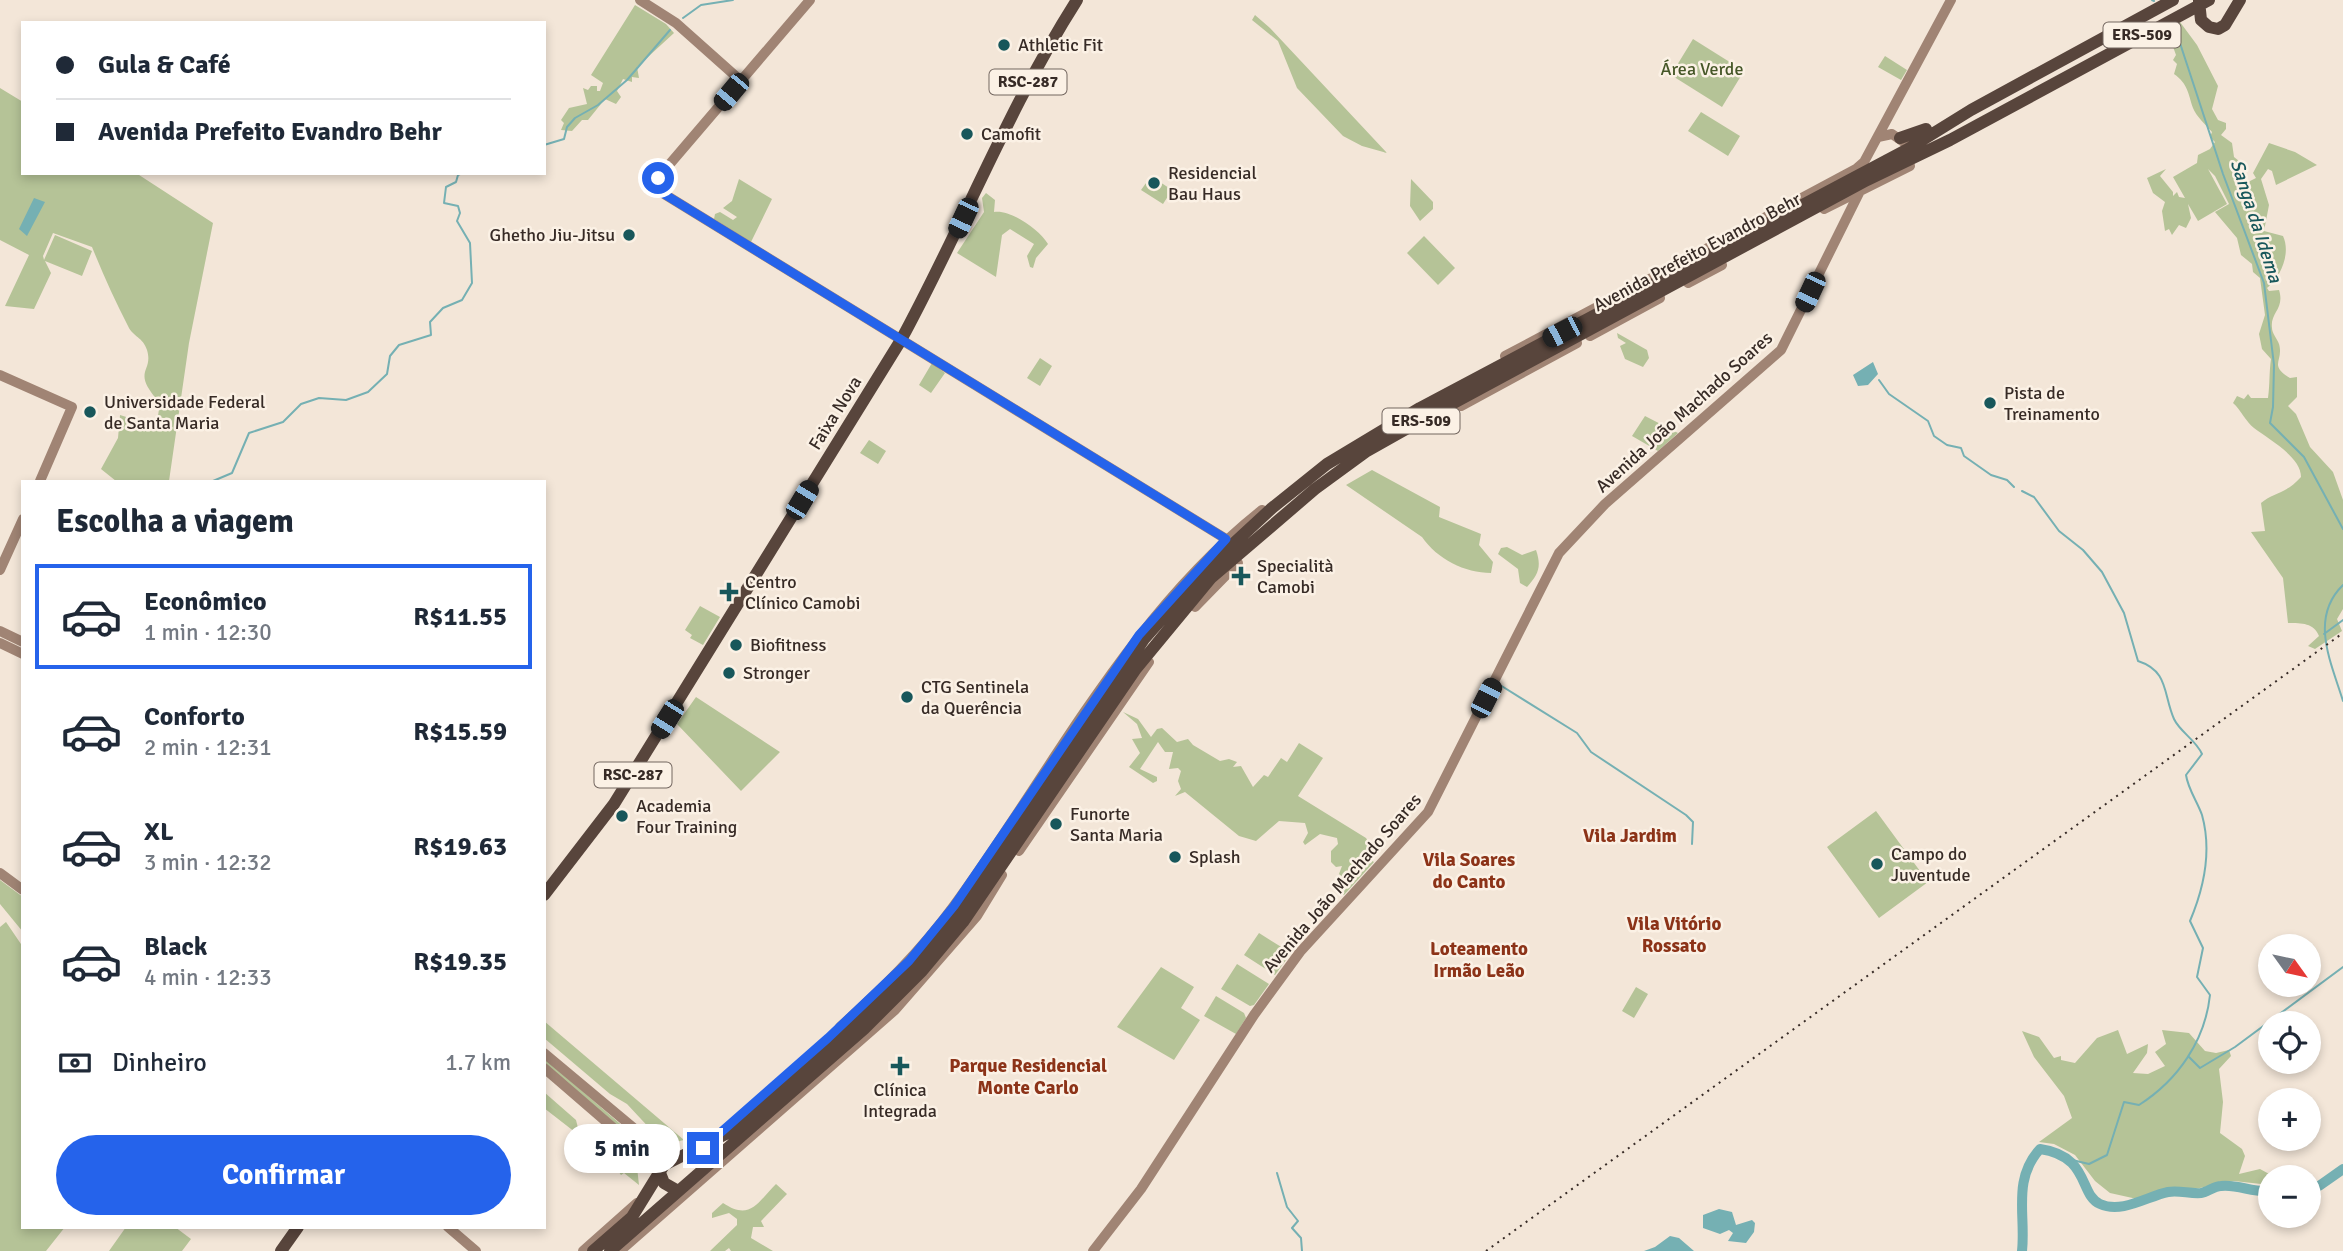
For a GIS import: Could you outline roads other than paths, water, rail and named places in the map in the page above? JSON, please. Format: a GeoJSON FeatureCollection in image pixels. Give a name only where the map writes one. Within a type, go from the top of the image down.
{"type":"FeatureCollection","features":[{"type":"Feature","properties":{"kind":"highway","name":"Faixa Nova"},"geometry":{"type":"LineString","coordinates":[[546,893],[590,838],[626,785],[901,340],[931,285],[1028,82],[1077,0]]}},
{"type":"Feature","properties":{"kind":"highway","name":"ERS-509"},"geometry":{"type":"LineString","coordinates":[[1900,140],[1971,110],[2173,0]]}},
{"type":"Feature","properties":{"kind":"highway","name":"ERS-509"},"geometry":{"type":"LineString","coordinates":[[2202,2],[2201,20],[2209,27],[2218,29],[2225,25],[2240,0]]}},
{"type":"Feature","properties":{"kind":"highway","name":"Avenida Prefeito Evandro Behr"},"geometry":{"type":"LineString","coordinates":[[672,1160],[703,1148],[728,1133],[848,1030],[893,987],[959,910],[1126,664],[1164,615],[1227,543],[1301,484],[1375,433],[1654,279],[1739,243],[1839,195],[1863,177],[1950,140],[2202,2]]}},
{"type":"Feature","properties":{"kind":"highway","name":"Avenida Prefeito Evandro Behr"},"geometry":{"type":"LineString","coordinates":[[1869,164],[1900,140]]}},
{"type":"Feature","properties":{"kind":"highway"},"geometry":{"type":"LineString","coordinates":[[1900,140],[1903,162]]}},
{"type":"Feature","properties":{"kind":"highway"},"geometry":{"type":"LineString","coordinates":[[1860,193],[1869,164]]}},
{"type":"Feature","properties":{"kind":"highway","name":"ERS-509"},"geometry":{"type":"LineString","coordinates":[[1711,246],[1739,243]]}},
{"type":"Feature","properties":{"kind":"highway","name":"ERS-509"},"geometry":{"type":"LineString","coordinates":[[1686,278],[1717,268],[1739,243]]}},
{"type":"Feature","properties":{"kind":"highway","name":"Avenida Prefeito Evandro Behr"},"geometry":{"type":"LineString","coordinates":[[610,1251],[891,1004],[963,922],[1006,864],[1152,646],[1192,598],[1226,564],[1289,509],[1368,454],[1686,278],[1739,243]]}},
{"type":"Feature","properties":{"kind":"highway","name":"ERS-509"},"geometry":{"type":"LineString","coordinates":[[1639,304],[1654,290],[1654,279]]}},
{"type":"Feature","properties":{"kind":"highway","name":"ERS-509"},"geometry":{"type":"LineString","coordinates":[[1457,388],[1490,364]]}},
{"type":"Feature","properties":{"kind":"highway","name":"ERS-509"},"geometry":{"type":"LineString","coordinates":[[1368,454],[1375,433]]}},
{"type":"Feature","properties":{"kind":"highway","name":"ERS-509"},"geometry":{"type":"LineString","coordinates":[[1269,505],[1301,484]]}},
{"type":"Feature","properties":{"kind":"highway"},"geometry":{"type":"LineString","coordinates":[[1226,564],[1227,543]]}},
{"type":"Feature","properties":{"kind":"highway","name":"ERS-509"},"geometry":{"type":"LineString","coordinates":[[1164,615],[1181,586]]}},
{"type":"Feature","properties":{"kind":"highway","name":"ERS-509"},"geometry":{"type":"LineString","coordinates":[[1152,646],[1179,625],[1192,598]]}},
{"type":"Feature","properties":{"kind":"highway","name":"ERS-509"},"geometry":{"type":"LineString","coordinates":[[1066,772],[1089,751],[1100,721]]}},
{"type":"Feature","properties":{"kind":"highway","name":"ERS-509"},"geometry":{"type":"LineString","coordinates":[[1006,864],[1005,840],[1011,822],[1023,815]]}},
{"type":"Feature","properties":{"kind":"highway","name":"ERS-509"},"geometry":{"type":"LineString","coordinates":[[963,922],[982,907],[988,886]]}},
{"type":"Feature","properties":{"kind":"highway","name":"ERS-509"},"geometry":{"type":"LineString","coordinates":[[848,1030],[866,1002],[893,987]]}},
{"type":"Feature","properties":{"kind":"highway","name":"ERS-509"},"geometry":{"type":"LineString","coordinates":[[721,1153],[743,1145],[768,1112]]}},
{"type":"Feature","properties":{"kind":"highway","name":"ERS-509"},"geometry":{"type":"LineString","coordinates":[[593,1251],[632,1217],[650,1186],[672,1160]]}},
{"type":"Feature","properties":{"kind":"highway"},"geometry":{"type":"LineString","coordinates":[[672,1160],[685,1167],[688,1181]]}},
{"type":"Feature","properties":{"kind":"highway"},"geometry":{"type":"LineString","coordinates":[[660,1173],[664,1183],[678,1191]]}},
{"type":"Feature","properties":{"kind":"highway"},"geometry":{"type":"LineString","coordinates":[[281,1251],[297,1229]]}},
{"type":"Feature","properties":{"kind":"main road"},"geometry":{"type":"LineString","coordinates":[[640,0],[676,23],[740,80]]}},
{"type":"Feature","properties":{"kind":"main road"},"geometry":{"type":"LineString","coordinates":[[810,0],[651,186],[1227,543]]}},
{"type":"Feature","properties":{"kind":"main road"},"geometry":{"type":"LineString","coordinates":[[1869,164],[1878,137],[1951,0]]}},
{"type":"Feature","properties":{"kind":"main road"},"geometry":{"type":"LineString","coordinates":[[1886,122],[1900,140]]}},
{"type":"Feature","properties":{"kind":"main road","name":"ERS-509"},"geometry":{"type":"LineString","coordinates":[[1878,137],[1900,140]]}},
{"type":"Feature","properties":{"kind":"main road","name":"Avenida Prefeito Evandro Behr"},"geometry":{"type":"LineString","coordinates":[[620,1251],[896,1009],[947,954],[982,907],[1006,864],[1089,751],[1140,674],[1211,588],[1284,520],[1368,454],[1717,268],[1839,195],[1860,193],[1940,150],[1950,140]]}},
{"type":"Feature","properties":{"kind":"main road","name":"Avenida Prefeito Evandro Behr"},"geometry":{"type":"LineString","coordinates":[[703,1148],[900,971],[941,922],[1121,661],[1181,586],[1269,505],[1324,461],[1382,424],[1869,164]]}},
{"type":"Feature","properties":{"kind":"main road","name":"Avenida João Machado Soares"},"geometry":{"type":"LineString","coordinates":[[1093,1251],[1154,1170],[1254,1015],[1300,952],[1428,812],[1559,553],[1605,504],[1781,350],[1860,193]]}},
{"type":"Feature","properties":{"kind":"main road","name":"Avenida João Machado Soares"},"geometry":{"type":"LineString","coordinates":[[1833,242],[1843,213],[1839,195]]}},
{"type":"Feature","properties":{"kind":"main road"},"geometry":{"type":"LineString","coordinates":[[0,375],[72,407],[40,480]]}},
{"type":"Feature","properties":{"kind":"main road"},"geometry":{"type":"LineString","coordinates":[[0,570],[21,523]]}},
{"type":"Feature","properties":{"kind":"main road"},"geometry":{"type":"LineString","coordinates":[[0,631],[21,641]]}},
{"type":"Feature","properties":{"kind":"main road"},"geometry":{"type":"LineString","coordinates":[[0,643],[21,653]]}},
{"type":"Feature","properties":{"kind":"main road"},"geometry":{"type":"LineString","coordinates":[[0,873],[21,889]]}},
{"type":"Feature","properties":{"kind":"main road"},"geometry":{"type":"LineString","coordinates":[[546,1055],[672,1160]]}},
{"type":"Feature","properties":{"kind":"main road"},"geometry":{"type":"LineString","coordinates":[[546,1070],[647,1157],[660,1173]]}},
{"type":"Feature","properties":{"kind":"main road","name":"ERS-509"},"geometry":{"type":"LineString","coordinates":[[583,1251],[633,1207],[650,1186]]}},
{"type":"Feature","properties":{"kind":"main road"},"geometry":{"type":"LineString","coordinates":[[450,1229],[476,1251]]}},
{"type":"Feature","properties":{"kind":"water"},"geometry":{"type":"Polygon","coordinates":[[[34,198],[45,202],[27,236],[19,229],[34,198]]]}},
{"type":"Feature","properties":{"kind":"water"},"geometry":{"type":"Polygon","coordinates":[[[1873,362],[1878,374],[1868,385],[1858,386],[1853,375],[1873,362]]]}},
{"type":"Feature","properties":{"kind":"water"},"geometry":{"type":"Polygon","coordinates":[[[1719,1209],[1732,1212],[1736,1225],[1752,1220],[1755,1223],[1754,1232],[1746,1243],[1728,1241],[1733,1233],[1729,1230],[1720,1234],[1703,1228],[1703,1215],[1719,1209]]]}},
{"type":"Feature","properties":{"kind":"water"},"geometry":{"type":"Polygon","coordinates":[[[1670,1236],[1679,1238],[1694,1251],[1644,1251],[1655,1247],[1670,1236]]]}},
{"type":"Feature","properties":{"kind":"waterway"},"geometry":{"type":"LineString","coordinates":[[683,18],[701,5],[733,0]]}},
{"type":"Feature","properties":{"kind":"waterway"},"geometry":{"type":"LineString","coordinates":[[546,144],[564,139],[567,127],[575,118],[598,105],[627,80],[670,30]]}},
{"type":"Feature","properties":{"kind":"waterway","name":"Sanga da Idema"},"geometry":{"type":"LineString","coordinates":[[2176,31],[2223,174],[2264,283],[2274,365],[2270,423],[2304,457],[2343,529]]}},
{"type":"Feature","properties":{"kind":"waterway"},"geometry":{"type":"LineString","coordinates":[[215,480],[232,473],[249,433],[283,422],[301,404],[319,398],[346,400],[368,392],[387,374],[390,356],[399,345],[431,335],[430,322],[443,308],[462,300],[472,283],[470,243],[457,221],[460,213],[458,206],[444,203],[446,187],[456,182],[458,175]]}},
{"type":"Feature","properties":{"kind":"waterway"},"geometry":{"type":"LineString","coordinates":[[1879,380],[1889,394],[1928,421],[1934,436],[1947,445],[1961,448],[1964,456],[1991,475],[2007,480],[2014,487]]}},
{"type":"Feature","properties":{"kind":"waterway"},"geometry":{"type":"LineString","coordinates":[[2022,491],[2034,497],[2059,531],[2083,550],[2102,572],[2124,613],[2138,661],[2148,665],[2160,677],[2174,719],[2202,754],[2186,775],[2202,815],[2206,842],[2203,882],[2190,921],[2203,948],[2197,977],[2210,995],[2202,1028],[2187,1058],[2166,1084],[2139,1105],[2124,1102],[2107,1155],[2089,1164],[2068,1159]]}},
{"type":"Feature","properties":{"kind":"waterway","name":"Sanga da Idema"},"geometry":{"type":"LineString","coordinates":[[2343,585],[2333,598],[2325,626],[2329,656],[2343,701]]}},
{"type":"Feature","properties":{"kind":"waterway"},"geometry":{"type":"LineString","coordinates":[[2324,634],[2343,620]]}},
{"type":"Feature","properties":{"kind":"waterway"},"geometry":{"type":"LineString","coordinates":[[1500,685],[1577,733],[1591,752],[1686,815],[1693,822],[1692,844]]}},
{"type":"Feature","properties":{"kind":"waterway","name":"Sanga da Idema"},"geometry":{"type":"LineString","coordinates":[[2189,1057],[2200,1068],[2235,1047],[2343,967]]}},
{"type":"Feature","properties":{"kind":"waterway"},"geometry":{"type":"LineString","coordinates":[[2022,1251],[2023,1185],[2031,1161],[2040,1149],[2068,1159],[2093,1199],[2108,1207],[2126,1206],[2168,1192],[2201,1193],[2221,1186],[2258,1191]]}},
{"type":"Feature","properties":{"kind":"waterway"},"geometry":{"type":"LineString","coordinates":[[2321,1185],[2343,1169]]}},
{"type":"Feature","properties":{"kind":"waterway"},"geometry":{"type":"LineString","coordinates":[[1277,1173],[1287,1207],[1298,1221],[1292,1228],[1301,1238],[1302,1251]]}},
{"type":"Feature","properties":{"kind":"railway"},"geometry":{"type":"LineString","coordinates":[[1486,1251],[2343,633]]}},
{"type":"Feature","properties":{"kind":"place","name":"Athletic Fit"},"geometry":{"type":"Point","coordinates":[1004,45]}},
{"type":"Feature","properties":{"kind":"place","name":"Camofit"},"geometry":{"type":"Point","coordinates":[967,134]}},
{"type":"Feature","properties":{"kind":"place","name":"Residencial Bau Haus"},"geometry":{"type":"Point","coordinates":[1154,183]}},
{"type":"Feature","properties":{"kind":"place","name":"Ghetho Jiu-Jitsu"},"geometry":{"type":"Point","coordinates":[629,235]}},
{"type":"Feature","properties":{"kind":"place","name":"Pista de Treinamento"},"geometry":{"type":"Point","coordinates":[1990,403]}},
{"type":"Feature","properties":{"kind":"place","name":"Universidade Federal de Santa Maria"},"geometry":{"type":"Point","coordinates":[90,412]}},
{"type":"Feature","properties":{"kind":"place","name":"Specialità Camobi"},"geometry":{"type":"Point","coordinates":[1241,576]}},
{"type":"Feature","properties":{"kind":"place","name":"Centro Clínico Camobi"},"geometry":{"type":"Point","coordinates":[729,592]}},
{"type":"Feature","properties":{"kind":"place","name":"Biofitness"},"geometry":{"type":"Point","coordinates":[736,645]}},
{"type":"Feature","properties":{"kind":"place","name":"Stronger"},"geometry":{"type":"Point","coordinates":[729,673]}},
{"type":"Feature","properties":{"kind":"place","name":"CTG Sentinela da Querência"},"geometry":{"type":"Point","coordinates":[907,697]}},
{"type":"Feature","properties":{"kind":"place","name":"Academia Four Training"},"geometry":{"type":"Point","coordinates":[622,816]}},
{"type":"Feature","properties":{"kind":"place","name":"Funorte Santa Maria"},"geometry":{"type":"Point","coordinates":[1056,824]}},
{"type":"Feature","properties":{"kind":"place","name":"Splash"},"geometry":{"type":"Point","coordinates":[1175,857]}},
{"type":"Feature","properties":{"kind":"place","name":"Campo do Juventude"},"geometry":{"type":"Point","coordinates":[1877,864]}},
{"type":"Feature","properties":{"kind":"place","name":"Clínica Integrada"},"geometry":{"type":"Point","coordinates":[900,1066]}},
{"type":"Feature","properties":{"kind":"district","name":"Vila Jardim"},"geometry":{"type":"Point","coordinates":[1630,836]}},
{"type":"Feature","properties":{"kind":"district","name":"Vila Soares do Canto"},"geometry":{"type":"Point","coordinates":[1469,871]}},
{"type":"Feature","properties":{"kind":"district","name":"Vila Vitório Rossato"},"geometry":{"type":"Point","coordinates":[1674,935]}},
{"type":"Feature","properties":{"kind":"district","name":"Loteamento Irmão Leão"},"geometry":{"type":"Point","coordinates":[1479,960]}},
{"type":"Feature","properties":{"kind":"district","name":"Parque Residencial Monte Carlo"},"geometry":{"type":"Point","coordinates":[1028,1077]}},
{"type":"Feature","properties":{"kind":"park label","name":"Área Verde"},"geometry":{"type":"Point","coordinates":[1702,69]}}]}
